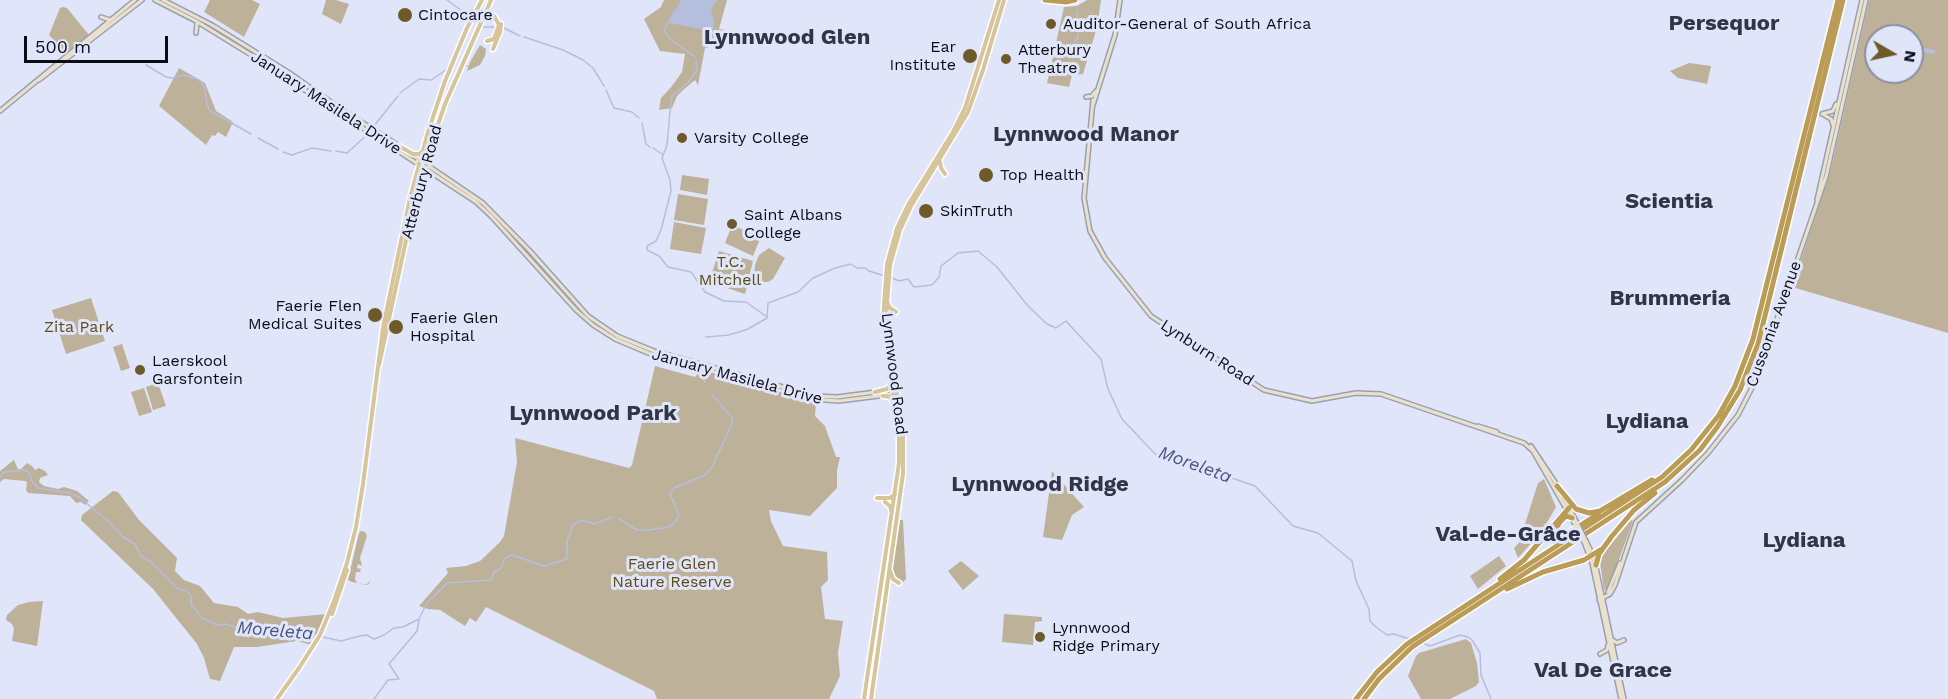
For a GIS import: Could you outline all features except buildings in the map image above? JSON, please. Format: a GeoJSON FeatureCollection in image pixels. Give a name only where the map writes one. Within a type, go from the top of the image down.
{"type":"FeatureCollection","features":[{"type":"Feature","properties":{"kind":"highway"},"geometry":{"type":"LineString","coordinates":[[1045,0],[1066,2],[1075,0]]}},
{"type":"Feature","properties":{"kind":"highway"},"geometry":{"type":"LineString","coordinates":[[1364,699],[1416,638],[1653,483],[1691,450],[1724,407],[1736,386],[1749,353],[1837,0]]}},
{"type":"Feature","properties":{"kind":"highway"},"geometry":{"type":"LineString","coordinates":[[1487,598],[1543,572],[1584,560],[1601,549],[1632,513],[1682,470],[1700,450],[1738,394],[1755,354],[1844,0]]}},
{"type":"Feature","properties":{"kind":"highway"},"geometry":{"type":"LineString","coordinates":[[1557,486],[1576,509],[1585,513],[1600,511],[1663,474],[1691,450]]}},
{"type":"Feature","properties":{"kind":"highway"},"geometry":{"type":"LineString","coordinates":[[1356,699],[1377,672],[1410,645],[1423,640],[1643,497],[1665,482],[1700,450]]}},
{"type":"Feature","properties":{"kind":"highway"},"geometry":{"type":"LineString","coordinates":[[1572,518],[1566,516],[1560,522],[1557,527],[1559,533],[1567,534],[1624,496]]}},
{"type":"Feature","properties":{"kind":"highway"},"geometry":{"type":"LineString","coordinates":[[1475,598],[1524,560],[1560,517],[1566,506]]}},
{"type":"Feature","properties":{"kind":"highway"},"geometry":{"type":"LineString","coordinates":[[1584,560],[1594,564],[1601,549]]}},
{"type":"Feature","properties":{"kind":"main road"},"geometry":{"type":"LineString","coordinates":[[0,111],[135,0]]}},
{"type":"Feature","properties":{"kind":"main road"},"geometry":{"type":"LineString","coordinates":[[21,94],[142,0]]}},
{"type":"Feature","properties":{"kind":"main road","name":"January Masilela Drive"},"geometry":{"type":"LineString","coordinates":[[155,0],[196,21],[200,26],[209,28],[483,203],[588,316],[617,336],[654,351],[815,396],[837,397],[895,392]]}},
{"type":"Feature","properties":{"kind":"main road","name":"January Masilela Drive"},"geometry":{"type":"LineString","coordinates":[[163,0],[212,25],[288,72],[420,162]]}},
{"type":"Feature","properties":{"kind":"main road","name":"Atterbury Road"},"geometry":{"type":"LineString","coordinates":[[278,699],[305,663],[317,641],[347,563],[363,484],[387,304],[420,162],[455,56],[482,0]]}},
{"type":"Feature","properties":{"kind":"main road"},"geometry":{"type":"LineString","coordinates":[[477,29],[486,16],[494,16],[499,25],[492,48],[501,27],[499,19],[491,9],[491,0]]}},
{"type":"Feature","properties":{"kind":"main road","name":"Atterbury Road"},"geometry":{"type":"LineString","coordinates":[[377,371],[410,222],[445,104],[491,0]]}},
{"type":"Feature","properties":{"kind":"main road","name":"Lynnwood Road"},"geometry":{"type":"LineString","coordinates":[[864,699],[868,663],[896,502],[900,454],[895,392],[884,326],[889,265],[902,217],[956,127],[970,98],[999,0]]}},
{"type":"Feature","properties":{"kind":"main road","name":"Lynnwood Road"},"geometry":{"type":"LineString","coordinates":[[889,265],[905,218],[970,107],[1004,0]]}},
{"type":"Feature","properties":{"kind":"main road","name":"Lynburn Road"},"geometry":{"type":"LineString","coordinates":[[1120,0],[1115,35],[1092,107],[1084,198],[1090,231],[1105,258],[1151,316],[1264,390],[1312,401],[1356,393],[1378,393],[1467,423]]}},
{"type":"Feature","properties":{"kind":"main road","name":"Cussonia Avenue"},"geometry":{"type":"LineString","coordinates":[[1600,598],[1612,591],[1618,579],[1631,530],[1639,517],[1698,463],[1738,415],[1757,378],[1816,204],[1864,0]]}},
{"type":"Feature","properties":{"kind":"main road","name":"Cussonia Avenue"},"geometry":{"type":"LineString","coordinates":[[1816,204],[1822,192],[1833,150],[1864,0]]}},
{"type":"Feature","properties":{"kind":"main road"},"geometry":{"type":"LineString","coordinates":[[978,69],[1001,9]]}},
{"type":"Feature","properties":{"kind":"main road"},"geometry":{"type":"LineString","coordinates":[[190,14],[200,20],[200,26]]}},
{"type":"Feature","properties":{"kind":"main road"},"geometry":{"type":"LineString","coordinates":[[99,29],[102,18],[112,19]]}},
{"type":"Feature","properties":{"kind":"main road"},"geometry":{"type":"LineString","coordinates":[[196,21],[196,33]]}},
{"type":"Feature","properties":{"kind":"main road"},"geometry":{"type":"LineString","coordinates":[[487,41],[494,39]]}},
{"type":"Feature","properties":{"kind":"main road"},"geometry":{"type":"LineString","coordinates":[[1832,132],[1832,121],[1822,114],[1834,110],[1842,89]]}},
{"type":"Feature","properties":{"kind":"main road"},"geometry":{"type":"LineString","coordinates":[[1092,107],[1086,98],[1097,91]]}},
{"type":"Feature","properties":{"kind":"main road"},"geometry":{"type":"LineString","coordinates":[[333,104],[359,125]]}},
{"type":"Feature","properties":{"kind":"main road"},"geometry":{"type":"LineString","coordinates":[[399,146],[417,154],[424,148]]}},
{"type":"Feature","properties":{"kind":"main road"},"geometry":{"type":"LineString","coordinates":[[943,156],[940,165],[945,174]]}},
{"type":"Feature","properties":{"kind":"main road","name":"January Masilela Drive"},"geometry":{"type":"LineString","coordinates":[[426,166],[482,207],[576,310],[598,328],[624,344],[653,355],[811,399],[839,401],[883,396],[895,392]]}},
{"type":"Feature","properties":{"kind":"main road","name":"Lynnwood Road"},"geometry":{"type":"LineString","coordinates":[[871,699],[899,508],[903,462],[903,436],[886,323],[886,281]]}},
{"type":"Feature","properties":{"kind":"main road"},"geometry":{"type":"LineString","coordinates":[[887,293],[888,305],[896,312]]}},
{"type":"Feature","properties":{"kind":"main road"},"geometry":{"type":"LineString","coordinates":[[875,392],[887,389],[892,382]]}},
{"type":"Feature","properties":{"kind":"main road"},"geometry":{"type":"LineString","coordinates":[[883,396],[891,398],[896,411]]}},
{"type":"Feature","properties":{"kind":"main road"},"geometry":{"type":"LineString","coordinates":[[1467,423],[1528,446],[1545,465],[1577,526]]}},
{"type":"Feature","properties":{"kind":"main road"},"geometry":{"type":"LineString","coordinates":[[1467,423],[1524,442],[1535,450],[1557,486],[1566,506]]}},
{"type":"Feature","properties":{"kind":"main road"},"geometry":{"type":"LineString","coordinates":[[1528,446],[1566,506],[1592,555],[1623,699]]}},
{"type":"Feature","properties":{"kind":"main road"},"geometry":{"type":"LineString","coordinates":[[899,508],[896,502],[903,462]]}},
{"type":"Feature","properties":{"kind":"main road"},"geometry":{"type":"LineString","coordinates":[[877,498],[890,498],[896,493]]}},
{"type":"Feature","properties":{"kind":"main road"},"geometry":{"type":"LineString","coordinates":[[885,502],[891,507],[890,531]]}},
{"type":"Feature","properties":{"kind":"main road"},"geometry":{"type":"LineString","coordinates":[[1600,587],[1604,592],[1608,592],[1624,553]]}},
{"type":"Feature","properties":{"kind":"main road"},"geometry":{"type":"LineString","coordinates":[[1594,564],[1608,643],[1623,699]]}},
{"type":"Feature","properties":{"kind":"main road"},"geometry":{"type":"LineString","coordinates":[[890,567],[892,577],[898,583]]}},
{"type":"Feature","properties":{"kind":"main road","name":"Cussonia Avenue"},"geometry":{"type":"LineString","coordinates":[[1600,598],[1618,579]]}},
{"type":"Feature","properties":{"kind":"main road"},"geometry":{"type":"LineString","coordinates":[[1610,637],[1616,643],[1624,640]]}},
{"type":"Feature","properties":{"kind":"main road"},"geometry":{"type":"LineString","coordinates":[[1600,654],[1607,650],[1608,643]]}},
{"type":"Feature","properties":{"kind":"main road"},"geometry":{"type":"LineString","coordinates":[[871,699],[873,673]]}},
{"type":"Feature","properties":{"kind":"green space"},"geometry":{"type":"Polygon","coordinates":[[[210,0],[252,0],[260,4],[244,37],[204,12],[210,0]]]}},
{"type":"Feature","properties":{"kind":"green space"},"geometry":{"type":"Polygon","coordinates":[[[326,0],[349,4],[341,24],[322,14],[326,0]]]}},
{"type":"Feature","properties":{"kind":"green space"},"geometry":{"type":"Polygon","coordinates":[[[664,0],[727,0],[719,29],[736,32],[735,41],[705,48],[698,85],[695,80],[677,96],[672,108],[659,110],[661,98],[682,72],[685,54],[660,51],[644,19],[661,7],[664,0]]]}},
{"type":"Feature","properties":{"kind":"green space"},"geometry":{"type":"Polygon","coordinates":[[[1087,0],[1101,0],[1097,27],[1083,74],[1072,75],[1069,87],[1047,83],[1064,7],[1077,6],[1087,0]]]}},
{"type":"Feature","properties":{"kind":"green space"},"geometry":{"type":"Polygon","coordinates":[[[1869,0],[1948,0],[1948,333],[1792,287],[1831,169],[1869,0]]]}},
{"type":"Feature","properties":{"kind":"green space"},"geometry":{"type":"Polygon","coordinates":[[[60,8],[67,8],[89,35],[66,53],[49,35],[60,8]]]}},
{"type":"Feature","properties":{"kind":"green space"},"geometry":{"type":"Polygon","coordinates":[[[480,45],[486,49],[485,56],[480,65],[467,71],[470,62],[480,45]]]}},
{"type":"Feature","properties":{"kind":"green space"},"geometry":{"type":"Polygon","coordinates":[[[1689,63],[1711,66],[1707,84],[1678,78],[1670,71],[1689,63]]]}},
{"type":"Feature","properties":{"kind":"green space"},"geometry":{"type":"Polygon","coordinates":[[[179,68],[205,83],[216,111],[233,122],[226,137],[218,132],[215,136],[212,135],[206,145],[159,106],[179,68]]]}},
{"type":"Feature","properties":{"kind":"green space"},"geometry":{"type":"Polygon","coordinates":[[[682,175],[709,179],[707,195],[680,190],[682,175]]]}},
{"type":"Feature","properties":{"kind":"green space"},"geometry":{"type":"Polygon","coordinates":[[[678,194],[708,199],[704,225],[674,220],[678,194]]]}},
{"type":"Feature","properties":{"kind":"green space"},"geometry":{"type":"Polygon","coordinates":[[[674,222],[706,228],[701,254],[670,249],[674,222]]]}},
{"type":"Feature","properties":{"kind":"green space"},"geometry":{"type":"Polygon","coordinates":[[[732,225],[761,237],[753,256],[725,243],[732,225]]]}},
{"type":"Feature","properties":{"kind":"green space"},"geometry":{"type":"Polygon","coordinates":[[[769,248],[785,258],[773,279],[764,282],[757,280],[754,275],[755,265],[759,255],[769,248]]]}},
{"type":"Feature","properties":{"kind":"green space","name":"T.C. Mitchell"},"geometry":{"type":"Polygon","coordinates":[[[719,251],[753,261],[745,294],[709,282],[719,251]]]}},
{"type":"Feature","properties":{"kind":"green space","name":"Zita Park"},"geometry":{"type":"Polygon","coordinates":[[[91,298],[105,341],[66,354],[52,310],[91,298]]]}},
{"type":"Feature","properties":{"kind":"green space"},"geometry":{"type":"Polygon","coordinates":[[[122,344],[130,368],[121,371],[113,347],[122,344]]]}},
{"type":"Feature","properties":{"kind":"green space","name":"Faerie Glen Nature Reserve"},"geometry":{"type":"Polygon","coordinates":[[[655,366],[695,377],[700,371],[816,403],[815,416],[825,426],[836,457],[840,457],[837,488],[810,516],[769,510],[771,521],[783,546],[827,552],[828,580],[821,587],[825,619],[843,621],[838,653],[840,676],[829,699],[657,699],[654,691],[486,607],[476,622],[470,618],[465,626],[440,610],[419,606],[448,573],[446,568],[466,566],[480,561],[504,536],[517,462],[515,438],[629,468],[632,465],[655,366]]]}},
{"type":"Feature","properties":{"kind":"green space"},"geometry":{"type":"Polygon","coordinates":[[[158,383],[166,406],[153,410],[146,387],[158,383]]]}},
{"type":"Feature","properties":{"kind":"green space"},"geometry":{"type":"Polygon","coordinates":[[[144,388],[152,412],[139,416],[131,392],[144,388]]]}},
{"type":"Feature","properties":{"kind":"green space"},"geometry":{"type":"Polygon","coordinates":[[[14,460],[18,469],[27,463],[35,470],[39,468],[45,471],[48,475],[40,478],[39,482],[44,486],[58,489],[64,487],[77,491],[89,501],[85,505],[81,502],[76,503],[70,496],[28,493],[25,481],[4,479],[0,482],[0,471],[14,460]]]}},
{"type":"Feature","properties":{"kind":"green space"},"geometry":{"type":"Polygon","coordinates":[[[1052,471],[1084,507],[1072,515],[1062,540],[1043,537],[1052,471]]]}},
{"type":"Feature","properties":{"kind":"green space"},"geometry":{"type":"Polygon","coordinates":[[[1544,479],[1556,507],[1542,531],[1518,558],[1514,548],[1519,543],[1538,483],[1544,479]]]}},
{"type":"Feature","properties":{"kind":"green space"},"geometry":{"type":"Polygon","coordinates":[[[113,491],[118,492],[139,520],[177,558],[175,571],[184,580],[200,586],[214,603],[238,607],[248,614],[258,612],[283,618],[327,614],[312,645],[297,641],[257,647],[234,647],[220,681],[210,679],[197,644],[153,589],[81,520],[82,515],[113,491]]]}},
{"type":"Feature","properties":{"kind":"green space"},"geometry":{"type":"Polygon","coordinates":[[[900,520],[903,520],[906,579],[903,582],[896,580],[892,570],[900,520]]]}},
{"type":"Feature","properties":{"kind":"green space"},"geometry":{"type":"Polygon","coordinates":[[[1631,520],[1633,521],[1609,587],[1604,590],[1600,562],[1603,554],[1631,520]]]}},
{"type":"Feature","properties":{"kind":"green space"},"geometry":{"type":"Polygon","coordinates":[[[361,531],[367,536],[360,558],[362,566],[358,564],[357,568],[361,569],[360,572],[356,572],[357,583],[348,580],[361,531]]]}},
{"type":"Feature","properties":{"kind":"green space"},"geometry":{"type":"Polygon","coordinates":[[[1499,556],[1506,566],[1478,589],[1470,576],[1499,556]]]}},
{"type":"Feature","properties":{"kind":"green space"},"geometry":{"type":"Polygon","coordinates":[[[961,561],[979,576],[963,590],[948,571],[961,561]]]}},
{"type":"Feature","properties":{"kind":"green space"},"geometry":{"type":"Polygon","coordinates":[[[43,601],[37,646],[12,641],[14,629],[12,624],[6,620],[7,615],[18,605],[43,601]]]}},
{"type":"Feature","properties":{"kind":"green space"},"geometry":{"type":"Polygon","coordinates":[[[1004,614],[1042,617],[1042,621],[1035,622],[1033,645],[1002,642],[1004,614]]]}},
{"type":"Feature","properties":{"kind":"green space"},"geometry":{"type":"Polygon","coordinates":[[[1466,639],[1471,643],[1477,663],[1479,682],[1476,686],[1450,699],[1421,699],[1408,676],[1416,656],[1419,653],[1466,639]]]}},
{"type":"Feature","properties":{"kind":"water"},"geometry":{"type":"Polygon","coordinates":[[[681,0],[718,0],[711,11],[714,21],[713,31],[669,23],[681,0]]]}},
{"type":"Feature","properties":{"kind":"waterway"},"geometry":{"type":"LineString","coordinates":[[447,0],[462,11],[466,18]]}},
{"type":"Feature","properties":{"kind":"waterway"},"geometry":{"type":"LineString","coordinates":[[675,10],[665,32],[670,39],[695,57]]}},
{"type":"Feature","properties":{"kind":"waterway"},"geometry":{"type":"LineString","coordinates":[[1070,50],[1075,48],[1075,40],[1078,39],[1077,11]]}},
{"type":"Feature","properties":{"kind":"waterway"},"geometry":{"type":"LineString","coordinates":[[483,27],[495,27]]}},
{"type":"Feature","properties":{"kind":"waterway"},"geometry":{"type":"LineString","coordinates":[[504,28],[520,36]]}},
{"type":"Feature","properties":{"kind":"waterway"},"geometry":{"type":"LineString","coordinates":[[524,37],[563,50],[583,60],[593,68],[604,86]]}},
{"type":"Feature","properties":{"kind":"waterway"},"geometry":{"type":"LineString","coordinates":[[1925,50],[1933,52]]}},
{"type":"Feature","properties":{"kind":"waterway"},"geometry":{"type":"LineString","coordinates":[[696,61],[697,70],[671,100],[667,145],[662,158],[670,180],[671,191],[661,230],[656,241],[647,246],[647,250],[659,256],[668,267],[691,272],[705,292],[724,301],[746,302],[767,317]]}},
{"type":"Feature","properties":{"kind":"waterway"},"geometry":{"type":"LineString","coordinates":[[146,65],[166,77],[173,78],[183,75],[197,79]]}},
{"type":"Feature","properties":{"kind":"waterway"},"geometry":{"type":"LineString","coordinates":[[400,93],[419,79],[431,80],[446,70]]}},
{"type":"Feature","properties":{"kind":"waterway"},"geometry":{"type":"LineString","coordinates":[[199,80],[204,85],[210,111],[251,134]]}},
{"type":"Feature","properties":{"kind":"waterway"},"geometry":{"type":"LineString","coordinates":[[606,90],[614,108],[632,112],[639,118]]}},
{"type":"Feature","properties":{"kind":"waterway"},"geometry":{"type":"LineString","coordinates":[[373,127],[398,96]]}},
{"type":"Feature","properties":{"kind":"waterway"},"geometry":{"type":"LineString","coordinates":[[642,123],[646,144],[650,147]]}},
{"type":"Feature","properties":{"kind":"waterway"},"geometry":{"type":"LineString","coordinates":[[336,151],[347,153],[368,134]]}},
{"type":"Feature","properties":{"kind":"waterway"},"geometry":{"type":"LineString","coordinates":[[258,138],[278,149]]}},
{"type":"Feature","properties":{"kind":"waterway"},"geometry":{"type":"LineString","coordinates":[[283,152],[292,155],[312,148],[331,151]]}},
{"type":"Feature","properties":{"kind":"waterway"},"geometry":{"type":"LineString","coordinates":[[653,148],[662,154]]}},
{"type":"Feature","properties":{"kind":"waterway","name":"Moreleta"},"geometry":{"type":"LineString","coordinates":[[890,277],[899,281],[908,279],[914,287],[932,285],[939,277],[941,266],[958,253],[978,251],[997,267],[1028,306],[1047,324],[1056,328],[1066,321],[1101,359],[1108,389],[1122,419],[1157,456],[1191,464],[1255,486],[1293,526],[1318,533],[1352,561],[1356,581],[1369,609],[1370,621],[1376,627],[1387,635],[1394,634],[1410,639]]}},
{"type":"Feature","properties":{"kind":"waterway","name":"Moreleta"},"geometry":{"type":"LineString","coordinates":[[706,337],[729,335],[748,329],[767,318],[768,303],[798,292],[813,278],[835,268],[851,264],[885,276]]}},
{"type":"Feature","properties":{"kind":"waterway","name":"Moreleta"},"geometry":{"type":"LineString","coordinates":[[700,373],[705,382]]}},
{"type":"Feature","properties":{"kind":"waterway","name":"Moreleta"},"geometry":{"type":"LineString","coordinates":[[619,519],[637,530],[648,530],[670,527],[678,518],[679,514],[670,494],[674,488],[705,475],[711,469],[732,424],[732,418],[712,394]]}},
{"type":"Feature","properties":{"kind":"waterway","name":"Moreleta"},"geometry":{"type":"LineString","coordinates":[[0,477],[4,472],[25,470],[30,473],[31,480],[38,488],[70,493],[79,497],[123,537],[135,544],[141,556],[151,562],[178,589],[186,590],[191,596],[191,604],[202,618],[217,625],[225,624],[262,634],[284,635],[291,630],[305,631],[309,634],[341,641],[367,635],[374,639],[394,628],[403,627],[419,619],[427,603],[447,583],[491,580],[494,572],[501,568],[505,558],[512,555],[544,566],[567,559],[567,541],[573,525],[581,520],[595,524],[612,517]]}},
{"type":"Feature","properties":{"kind":"waterway"},"geometry":{"type":"LineString","coordinates":[[374,699],[388,680],[399,679],[389,664],[417,631],[419,620]]}},
{"type":"Feature","properties":{"kind":"waterway","name":"Moreleta"},"geometry":{"type":"LineString","coordinates":[[1423,643],[1430,646],[1460,635],[1472,640],[1480,653],[1481,675],[1491,699]]}},
{"type":"Feature","properties":{"kind":"place","name":"Cintocare"},"geometry":{"type":"Point","coordinates":[405,15]}},
{"type":"Feature","properties":{"kind":"place","name":"Auditor-General of South Africa"},"geometry":{"type":"Point","coordinates":[1051,24]}},
{"type":"Feature","properties":{"kind":"place","name":"Ear Institute"},"geometry":{"type":"Point","coordinates":[970,56]}},
{"type":"Feature","properties":{"kind":"place","name":"Atterbury Theatre"},"geometry":{"type":"Point","coordinates":[1006,59]}},
{"type":"Feature","properties":{"kind":"place","name":"Varsity College"},"geometry":{"type":"Point","coordinates":[682,138]}},
{"type":"Feature","properties":{"kind":"place","name":"Top Health"},"geometry":{"type":"Point","coordinates":[986,175]}},
{"type":"Feature","properties":{"kind":"place","name":"SkinTruth"},"geometry":{"type":"Point","coordinates":[926,211]}},
{"type":"Feature","properties":{"kind":"place","name":"Saint Albans College"},"geometry":{"type":"Point","coordinates":[732,224]}},
{"type":"Feature","properties":{"kind":"place","name":"Faerie Flen Medical Suites"},"geometry":{"type":"Point","coordinates":[375,315]}},
{"type":"Feature","properties":{"kind":"place","name":"Faerie Glen Hospital"},"geometry":{"type":"Point","coordinates":[396,327]}},
{"type":"Feature","properties":{"kind":"place","name":"Laerskool Garsfontein"},"geometry":{"type":"Point","coordinates":[140,370]}},
{"type":"Feature","properties":{"kind":"place","name":"Lynnwood Ridge Primary"},"geometry":{"type":"Point","coordinates":[1040,637]}},
{"type":"Feature","properties":{"kind":"district","name":"Persequor"},"geometry":{"type":"Point","coordinates":[1724,24]}},
{"type":"Feature","properties":{"kind":"district","name":"Lynnwood Glen"},"geometry":{"type":"Point","coordinates":[787,38]}},
{"type":"Feature","properties":{"kind":"district","name":"Lynnwood Manor"},"geometry":{"type":"Point","coordinates":[1086,135]}},
{"type":"Feature","properties":{"kind":"district","name":"Scientia"},"geometry":{"type":"Point","coordinates":[1669,202]}},
{"type":"Feature","properties":{"kind":"district","name":"Brummeria"},"geometry":{"type":"Point","coordinates":[1670,299]}},
{"type":"Feature","properties":{"kind":"district","name":"Lynnwood Park"},"geometry":{"type":"Point","coordinates":[593,414]}},
{"type":"Feature","properties":{"kind":"district","name":"Lydiana"},"geometry":{"type":"Point","coordinates":[1647,422]}},
{"type":"Feature","properties":{"kind":"district","name":"Lynnwood Ridge"},"geometry":{"type":"Point","coordinates":[1040,485]}},
{"type":"Feature","properties":{"kind":"district","name":"Val-de-Grâce"},"geometry":{"type":"Point","coordinates":[1508,535]}},
{"type":"Feature","properties":{"kind":"district","name":"Lydiana"},"geometry":{"type":"Point","coordinates":[1804,541]}},
{"type":"Feature","properties":{"kind":"district","name":"Val De Grace"},"geometry":{"type":"Point","coordinates":[1603,671]}}]}
